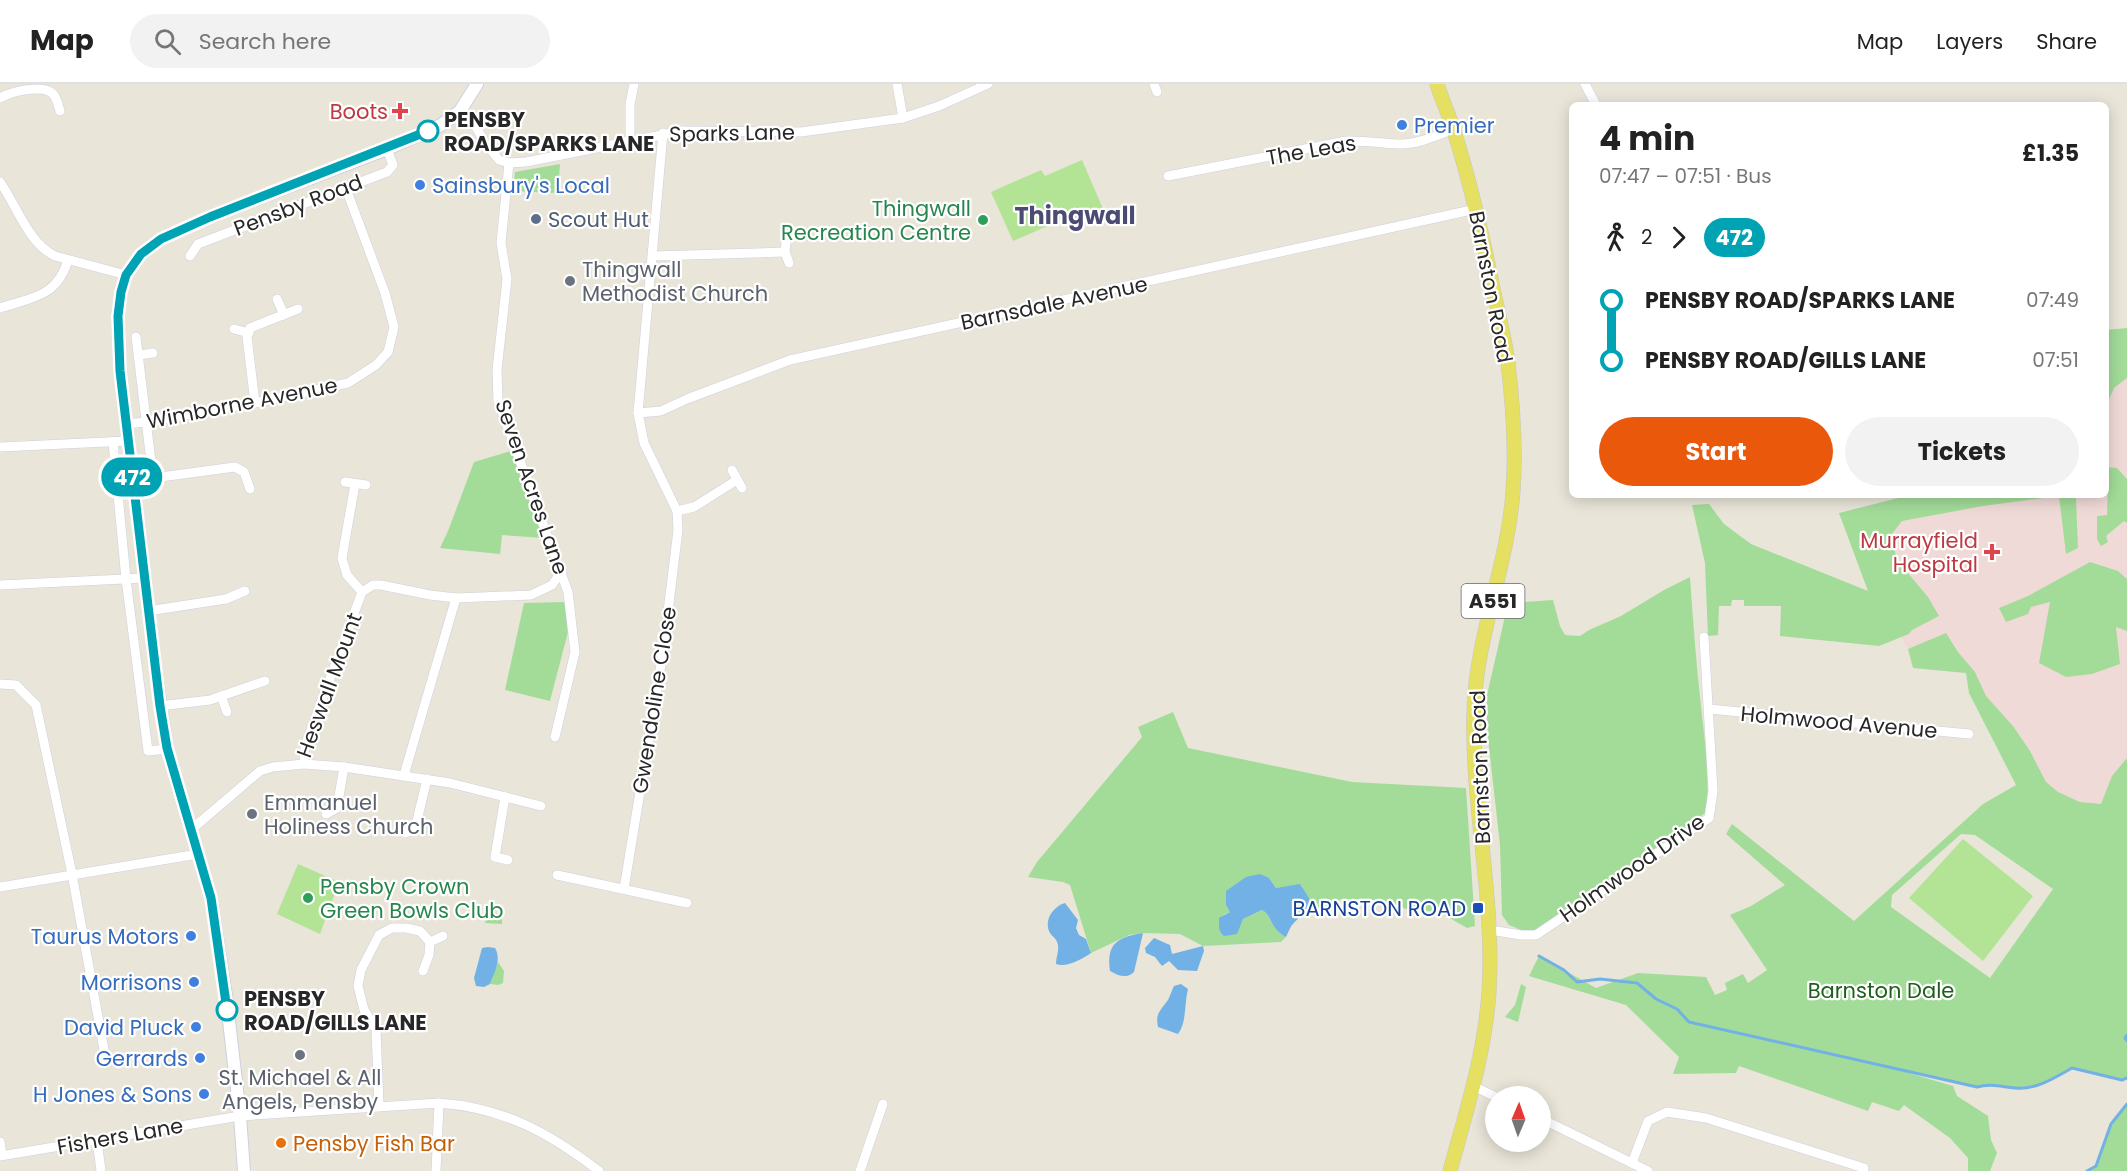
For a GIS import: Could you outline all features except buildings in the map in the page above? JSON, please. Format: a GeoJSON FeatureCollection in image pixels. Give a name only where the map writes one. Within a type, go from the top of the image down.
{"type":"FeatureCollection","features":[{"type":"Feature","properties":{"kind":"main road","name":"Pensby Road"},"geometry":{"type":"LineString","coordinates":[[244,1171],[240,1116],[219,944],[211,898],[167,748],[160,706],[120,371],[118,316],[121,292],[126,275],[141,254],[161,239],[210,217],[387,149],[441,125],[460,111],[477,84]]}},
{"type":"Feature","properties":{"kind":"main road","name":"Barnston Road"},"geometry":{"type":"LineString","coordinates":[[1437,84],[1454,129],[1476,209],[1508,362],[1514,435],[1513,492],[1504,552],[1477,671],[1474,709],[1475,761],[1490,930],[1487,1015],[1473,1086],[1450,1171]]}},
{"type":"Feature","properties":{"kind":"street"},"geometry":{"type":"LineString","coordinates":[[630,142],[630,104],[634,84]]}},
{"type":"Feature","properties":{"kind":"street"},"geometry":{"type":"LineString","coordinates":[[897,84],[903,118]]}},
{"type":"Feature","properties":{"kind":"street","name":"Sparks Lane"},"geometry":{"type":"LineString","coordinates":[[509,163],[526,162],[682,130],[801,132],[903,118],[939,106],[988,84]]}},
{"type":"Feature","properties":{"kind":"street"},"geometry":{"type":"LineString","coordinates":[[1585,84],[1594,102]]}},
{"type":"Feature","properties":{"kind":"street"},"geometry":{"type":"LineString","coordinates":[[0,98],[12,92],[46,87],[57,100],[60,111]]}},
{"type":"Feature","properties":{"kind":"street"},"geometry":{"type":"LineString","coordinates":[[460,111],[476,127],[499,160],[509,163]]}},
{"type":"Feature","properties":{"kind":"street","name":"The Leas"},"geometry":{"type":"LineString","coordinates":[[1168,176],[1346,141],[1362,140],[1404,144],[1454,129]]}},
{"type":"Feature","properties":{"kind":"street"},"geometry":{"type":"LineString","coordinates":[[663,133],[638,413],[644,442],[677,511],[694,507],[740,484],[732,470]]}},
{"type":"Feature","properties":{"kind":"street","name":"Pensby Road"},"geometry":{"type":"LineString","coordinates":[[190,256],[198,244],[345,186],[387,172],[393,165],[387,149]]}},
{"type":"Feature","properties":{"kind":"street","name":"Seven Acres Lane"},"geometry":{"type":"LineString","coordinates":[[509,163],[501,243],[507,279],[497,370],[498,401],[568,592],[575,652],[555,737]]}},
{"type":"Feature","properties":{"kind":"street"},"geometry":{"type":"LineString","coordinates":[[0,182],[44,251],[68,260],[126,275]]}},
{"type":"Feature","properties":{"kind":"street","name":"Wimborne Avenue"},"geometry":{"type":"LineString","coordinates":[[126,424],[255,403],[348,383],[376,365],[387,352],[394,327],[385,293],[345,186]]}},
{"type":"Feature","properties":{"kind":"street","name":"Barnsdale Avenue"},"geometry":{"type":"LineString","coordinates":[[638,413],[661,411],[790,360],[1476,209]]}},
{"type":"Feature","properties":{"kind":"street"},"geometry":{"type":"LineString","coordinates":[[653,256],[785,247],[789,263]]}},
{"type":"Feature","properties":{"kind":"street"},"geometry":{"type":"LineString","coordinates":[[0,308],[48,291],[63,277],[68,260]]}},
{"type":"Feature","properties":{"kind":"street"},"geometry":{"type":"LineString","coordinates":[[278,299],[284,315]]}},
{"type":"Feature","properties":{"kind":"street"},"geometry":{"type":"LineString","coordinates":[[255,403],[247,337],[250,328],[298,309]]}},
{"type":"Feature","properties":{"kind":"street"},"geometry":{"type":"LineString","coordinates":[[234,329],[249,333]]}},
{"type":"Feature","properties":{"kind":"street"},"geometry":{"type":"LineString","coordinates":[[136,337],[153,478],[235,467],[244,472],[250,489]]}},
{"type":"Feature","properties":{"kind":"street"},"geometry":{"type":"LineString","coordinates":[[138,355],[153,353]]}},
{"type":"Feature","properties":{"kind":"street"},"geometry":{"type":"LineString","coordinates":[[0,447],[128,441]]}},
{"type":"Feature","properties":{"kind":"street"},"geometry":{"type":"LineString","coordinates":[[113,442],[126,579],[148,751],[167,748]]}},
{"type":"Feature","properties":{"kind":"street","name":"Heswall Mount"},"geometry":{"type":"LineString","coordinates":[[192,829],[260,771],[273,767],[304,764],[305,746],[363,592],[347,575],[342,558],[350,483],[366,485]]}},
{"type":"Feature","properties":{"kind":"street","name":"Gwendoline Close"},"geometry":{"type":"LineString","coordinates":[[624,889],[663,652],[678,530],[677,511]]}},
{"type":"Feature","properties":{"kind":"street"},"geometry":{"type":"LineString","coordinates":[[363,592],[373,585],[381,585],[456,598],[531,596],[552,585],[562,571]]}},
{"type":"Feature","properties":{"kind":"street"},"geometry":{"type":"LineString","coordinates":[[0,585],[144,578]]}},
{"type":"Feature","properties":{"kind":"street"},"geometry":{"type":"LineString","coordinates":[[148,611],[226,599],[244,591]]}},
{"type":"Feature","properties":{"kind":"street"},"geometry":{"type":"LineString","coordinates":[[404,775],[456,598]]}},
{"type":"Feature","properties":{"kind":"street","name":"Holmwood Drive"},"geometry":{"type":"LineString","coordinates":[[1490,930],[1536,935],[1709,818],[1713,791],[1704,637]]}},
{"type":"Feature","properties":{"kind":"street"},"geometry":{"type":"LineString","coordinates":[[138,674],[156,673]]}},
{"type":"Feature","properties":{"kind":"street"},"geometry":{"type":"LineString","coordinates":[[160,706],[210,700],[265,681]]}},
{"type":"Feature","properties":{"kind":"street"},"geometry":{"type":"LineString","coordinates":[[0,684],[16,685],[36,705],[72,874],[105,1055]]}},
{"type":"Feature","properties":{"kind":"street"},"geometry":{"type":"LineString","coordinates":[[221,696],[226,711]]}},
{"type":"Feature","properties":{"kind":"street","name":"Holmwood Avenue"},"geometry":{"type":"LineString","coordinates":[[1709,709],[1969,734]]}},
{"type":"Feature","properties":{"kind":"street"},"geometry":{"type":"LineString","coordinates":[[304,764],[344,767],[427,779],[541,806]]}},
{"type":"Feature","properties":{"kind":"street"},"geometry":{"type":"LineString","coordinates":[[326,814],[340,812],[344,767]]}},
{"type":"Feature","properties":{"kind":"street"},"geometry":{"type":"LineString","coordinates":[[405,833],[420,832],[427,779]]}},
{"type":"Feature","properties":{"kind":"street"},"geometry":{"type":"LineString","coordinates":[[505,797],[495,857],[508,860]]}},
{"type":"Feature","properties":{"kind":"street"},"geometry":{"type":"LineString","coordinates":[[0,886],[198,854]]}},
{"type":"Feature","properties":{"kind":"street"},"geometry":{"type":"LineString","coordinates":[[558,875],[687,903]]}},
{"type":"Feature","properties":{"kind":"street"},"geometry":{"type":"LineString","coordinates":[[379,1107],[376,1029],[364,1010],[358,986],[362,970],[379,935],[392,928],[406,928],[420,931],[430,942],[429,955],[423,971]]}},
{"type":"Feature","properties":{"kind":"street"},"geometry":{"type":"LineString","coordinates":[[430,942],[443,936]]}},
{"type":"Feature","properties":{"kind":"street"},"geometry":{"type":"LineString","coordinates":[[1473,1086],[1485,1092]]}},
{"type":"Feature","properties":{"kind":"street"},"geometry":{"type":"LineString","coordinates":[[436,1171],[439,1103]]}},
{"type":"Feature","properties":{"kind":"street","name":"Fishers Lane"},"geometry":{"type":"LineString","coordinates":[[1,1156],[240,1116],[439,1103],[467,1105],[506,1116],[537,1129],[599,1171]]}},
{"type":"Feature","properties":{"kind":"street"},"geometry":{"type":"LineString","coordinates":[[860,1171],[883,1104]]}},
{"type":"Feature","properties":{"kind":"street"},"geometry":{"type":"LineString","coordinates":[[1632,1163],[1648,1121],[1667,1112],[1706,1118],[1864,1169]]}},
{"type":"Feature","properties":{"kind":"street"},"geometry":{"type":"LineString","coordinates":[[1551,1123],[1648,1171]]}},
{"type":"Feature","properties":{"kind":"street"},"geometry":{"type":"LineString","coordinates":[[97,1140],[100,1171]]}},
{"type":"Feature","properties":{"kind":"street"},"geometry":{"type":"LineString","coordinates":[[0,1142],[1,1156]]}},
{"type":"Feature","properties":{"kind":"shaded area","name":"Murrayfield Hospital"},"geometry":{"type":"Polygon","coordinates":[[[2127,334],[2127,818],[2070,822],[1966,673],[1913,668],[1908,649],[1871,589],[1843,514],[1914,498],[2109,498],[2109,335],[2127,334]]]}},
{"type":"Feature","properties":{"kind":"green space"},"geometry":{"type":"Polygon","coordinates":[[[1082,160],[1104,211],[1067,227],[1064,219],[1013,241],[991,192],[1041,170],[1045,176],[1082,160]]]}},
{"type":"Feature","properties":{"kind":"green space"},"geometry":{"type":"Polygon","coordinates":[[[560,164],[558,193],[513,191],[515,172],[560,164]]]}},
{"type":"Feature","properties":{"kind":"green space"},"geometry":{"type":"Polygon","coordinates":[[[2127,328],[2127,378],[2114,388],[2109,399],[2109,330],[2127,328]]]}},
{"type":"Feature","properties":{"kind":"green space"},"geometry":{"type":"Polygon","coordinates":[[[511,451],[543,538],[502,535],[500,554],[440,548],[474,462],[511,451]]]}},
{"type":"Feature","properties":{"kind":"green space"},"geometry":{"type":"Polygon","coordinates":[[[2109,467],[2117,468],[2127,479],[2127,523],[2124,521],[2106,536],[2108,542],[2101,546],[2097,539],[2097,516],[2107,515],[2109,467]]]}},
{"type":"Feature","properties":{"kind":"green space"},"geometry":{"type":"Polygon","coordinates":[[[1898,498],[2044,498],[1983,506],[1902,521],[1891,535],[1897,560],[1928,597],[1939,616],[1912,630],[1909,634],[1879,646],[1780,636],[1781,606],[1744,606],[1744,600],[1732,600],[1731,606],[1719,606],[1718,635],[1708,636],[1705,563],[1692,505],[1709,504],[1724,524],[1751,544],[1868,591],[1839,513],[1898,498]]]}},
{"type":"Feature","properties":{"kind":"green space"},"geometry":{"type":"Polygon","coordinates":[[[2059,498],[2076,498],[2078,548],[2066,554],[2059,498]]]}},
{"type":"Feature","properties":{"kind":"green space"},"geometry":{"type":"Polygon","coordinates":[[[2090,562],[2118,571],[2127,579],[2127,631],[2116,627],[2120,664],[2092,674],[2066,677],[2039,663],[2050,602],[2031,607],[2028,614],[2006,622],[1999,608],[2028,596],[2090,562]]]}},
{"type":"Feature","properties":{"kind":"green space"},"geometry":{"type":"Polygon","coordinates":[[[1690,577],[1707,760],[1708,788],[1705,813],[1540,931],[1521,930],[1509,925],[1502,915],[1500,845],[1487,729],[1487,695],[1508,603],[1553,600],[1560,626],[1565,635],[1580,636],[1690,577]]]}},
{"type":"Feature","properties":{"kind":"green space"},"geometry":{"type":"Polygon","coordinates":[[[565,602],[568,632],[550,701],[505,690],[524,603],[565,602]]]}},
{"type":"Feature","properties":{"kind":"green space","name":"Barnston Dale"},"geometry":{"type":"Polygon","coordinates":[[[1946,633],[1975,672],[1986,696],[2013,726],[2030,751],[2046,782],[2058,792],[2080,802],[2101,804],[2112,776],[2127,758],[2127,1078],[2122,1080],[2072,1068],[2030,1087],[1992,1085],[1977,1087],[1882,1065],[1953,1086],[1957,1096],[1988,1116],[1991,1140],[1997,1153],[1990,1171],[1968,1171],[1968,1158],[1950,1138],[1904,1105],[1899,1111],[1872,1102],[1868,1111],[1739,1066],[1736,1073],[1673,1074],[1679,1057],[1626,1005],[1529,976],[1539,956],[1596,988],[1638,973],[1706,977],[1715,995],[1727,990],[1725,983],[1743,974],[1748,983],[1767,970],[1730,915],[1751,906],[1785,885],[1726,834],[1732,824],[1854,921],[1983,804],[2016,785],[1969,693],[1966,673],[1913,668],[1908,649],[1946,633]],[[1961,834],[1892,895],[1891,907],[1990,978],[2053,889],[1975,835],[1961,834]]]}},
{"type":"Feature","properties":{"kind":"green space"},"geometry":{"type":"Polygon","coordinates":[[[1173,712],[1188,748],[1352,782],[1466,788],[1475,926],[1467,928],[1439,912],[1407,909],[1369,899],[1342,899],[1308,912],[1311,904],[1301,885],[1276,888],[1269,878],[1230,912],[1223,915],[1243,919],[1262,910],[1277,930],[1286,937],[1281,942],[1203,946],[1180,934],[1143,933],[1129,935],[1091,953],[1070,885],[1028,877],[1037,862],[1142,737],[1138,727],[1173,712]]]}},
{"type":"Feature","properties":{"kind":"green space"},"geometry":{"type":"Polygon","coordinates":[[[1963,839],[2033,896],[1983,961],[1909,898],[1963,839]]]}},
{"type":"Feature","properties":{"kind":"green space","name":"Pensby Crown Green Bowls Club"},"geometry":{"type":"Polygon","coordinates":[[[298,864],[339,882],[320,934],[277,914],[298,864]]]}},
{"type":"Feature","properties":{"kind":"green space"},"geometry":{"type":"Polygon","coordinates":[[[489,911],[502,915],[502,924],[485,923],[489,911]]]}},
{"type":"Feature","properties":{"kind":"green space"},"geometry":{"type":"Polygon","coordinates":[[[498,962],[504,971],[503,983],[490,984],[498,962]]]}},
{"type":"Feature","properties":{"kind":"green space"},"geometry":{"type":"Polygon","coordinates":[[[1521,984],[1526,987],[1518,1022],[1505,1017],[1515,1005],[1521,984]]]}},
{"type":"Feature","properties":{"kind":"green space"},"geometry":{"type":"Polygon","coordinates":[[[2127,1104],[2127,1171],[2087,1171],[2096,1166],[2111,1124],[2127,1104]]]}},
{"type":"Feature","properties":{"kind":"water"},"geometry":{"type":"Polygon","coordinates":[[[1260,874],[1269,878],[1276,888],[1300,884],[1310,900],[1310,908],[1292,925],[1286,937],[1277,930],[1262,910],[1243,919],[1237,934],[1224,936],[1220,930],[1219,918],[1230,912],[1226,905],[1226,891],[1246,877],[1260,874]]]}},
{"type":"Feature","properties":{"kind":"water"},"geometry":{"type":"Polygon","coordinates":[[[1065,903],[1078,920],[1076,928],[1079,935],[1086,939],[1091,953],[1074,962],[1060,965],[1056,964],[1058,945],[1050,933],[1048,923],[1054,910],[1065,903]]]}},
{"type":"Feature","properties":{"kind":"water"},"geometry":{"type":"Polygon","coordinates":[[[1143,933],[1134,972],[1128,976],[1122,976],[1110,971],[1110,954],[1115,943],[1126,937],[1143,933]]]}},
{"type":"Feature","properties":{"kind":"water"},"geometry":{"type":"Polygon","coordinates":[[[1154,938],[1170,945],[1172,954],[1203,946],[1204,951],[1197,971],[1178,970],[1169,961],[1162,966],[1155,957],[1146,953],[1145,948],[1154,938]]]}},
{"type":"Feature","properties":{"kind":"water"},"geometry":{"type":"Polygon","coordinates":[[[482,948],[495,948],[498,957],[497,966],[490,984],[484,987],[476,986],[474,978],[482,948]]]}},
{"type":"Feature","properties":{"kind":"water"},"geometry":{"type":"Polygon","coordinates":[[[1181,984],[1188,989],[1184,1018],[1178,1034],[1158,1027],[1157,1018],[1174,986],[1181,984]]]}},
{"type":"Feature","properties":{"kind":"waterway"},"geometry":{"type":"LineString","coordinates":[[1539,956],[1564,970],[1577,982],[1600,979],[1637,983],[1656,999],[1677,1009],[1689,1022],[1977,1087],[1992,1085],[2030,1087],[2045,1083],[2072,1068],[2122,1080],[2127,1078]]}},
{"type":"Feature","properties":{"kind":"waterway"},"geometry":{"type":"LineString","coordinates":[[2127,1035],[2125,1038],[2127,1041]]}},
{"type":"Feature","properties":{"kind":"waterway"},"geometry":{"type":"LineString","coordinates":[[2087,1171],[2096,1166],[2111,1124],[2127,1104]]}},
{"type":"Feature","properties":{"kind":"bus line","name":"472"},"geometry":{"type":"LineString","coordinates":[[227,1010],[211,898],[167,748],[160,706],[120,371],[118,316],[121,292],[126,275],[141,254],[161,239],[210,217],[428,131]]}},
{"type":"Feature","properties":{"kind":"place","name":"Boots"},"geometry":{"type":"Point","coordinates":[400,111]}},
{"type":"Feature","properties":{"kind":"place","name":"Premier"},"geometry":{"type":"Point","coordinates":[1402,125]}},
{"type":"Feature","properties":{"kind":"place","name":"PENSBY ROAD/SPARKS LANE"},"geometry":{"type":"Point","coordinates":[428,131]}},
{"type":"Feature","properties":{"kind":"place","name":"Sainsbury's Local"},"geometry":{"type":"Point","coordinates":[420,185]}},
{"type":"Feature","properties":{"kind":"place","name":"Scout Hut"},"geometry":{"type":"Point","coordinates":[536,219]}},
{"type":"Feature","properties":{"kind":"place","name":"Thingwall Recreation Centre"},"geometry":{"type":"Point","coordinates":[983,220]}},
{"type":"Feature","properties":{"kind":"place","name":"Thingwall Methodist Church"},"geometry":{"type":"Point","coordinates":[570,281]}},
{"type":"Feature","properties":{"kind":"place","name":"Murrayfield Hospital"},"geometry":{"type":"Point","coordinates":[1992,552]}},
{"type":"Feature","properties":{"kind":"place","name":"Emmanuel Holiness Church"},"geometry":{"type":"Point","coordinates":[252,814]}},
{"type":"Feature","properties":{"kind":"place","name":"Pensby Crown Green Bowls Club"},"geometry":{"type":"Point","coordinates":[308,898]}},
{"type":"Feature","properties":{"kind":"place","name":"BARNSTON ROAD"},"geometry":{"type":"Point","coordinates":[1478,908]}},
{"type":"Feature","properties":{"kind":"place","name":"Taurus Motors"},"geometry":{"type":"Point","coordinates":[191,936]}},
{"type":"Feature","properties":{"kind":"place","name":"Morrisons"},"geometry":{"type":"Point","coordinates":[194,982]}},
{"type":"Feature","properties":{"kind":"place","name":"PENSBY ROAD/GILLS LANE"},"geometry":{"type":"Point","coordinates":[227,1010]}},
{"type":"Feature","properties":{"kind":"place","name":"David Pluck"},"geometry":{"type":"Point","coordinates":[196,1027]}},
{"type":"Feature","properties":{"kind":"place","name":"St. Michael & All Angels, Pensby"},"geometry":{"type":"Point","coordinates":[300,1055]}},
{"type":"Feature","properties":{"kind":"place","name":"Gerrards"},"geometry":{"type":"Point","coordinates":[200,1058]}},
{"type":"Feature","properties":{"kind":"place","name":"H Jones & Sons"},"geometry":{"type":"Point","coordinates":[204,1094]}},
{"type":"Feature","properties":{"kind":"place","name":"Pensby Fish Bar"},"geometry":{"type":"Point","coordinates":[281,1143]}},
{"type":"Feature","properties":{"kind":"district","name":"Thingwall"},"geometry":{"type":"Point","coordinates":[1075,215]}}]}
